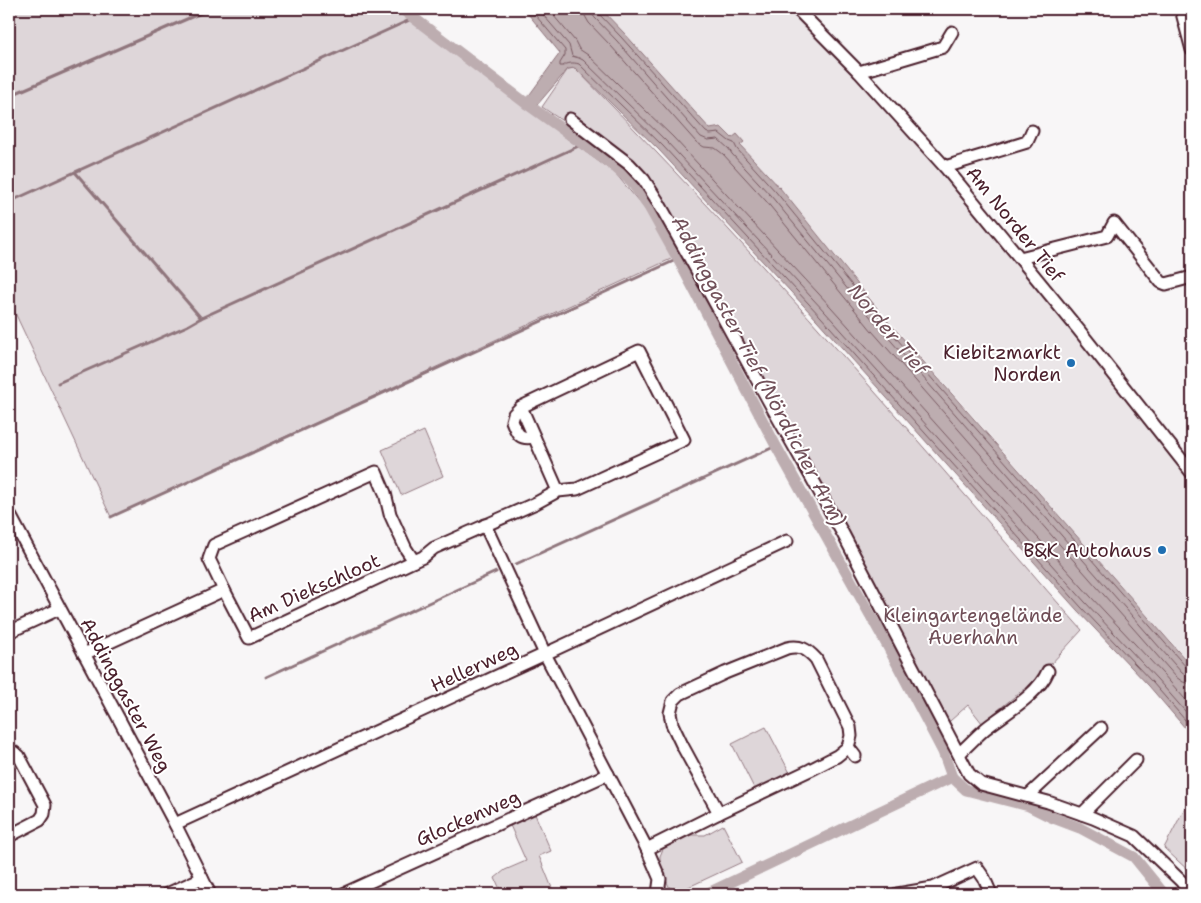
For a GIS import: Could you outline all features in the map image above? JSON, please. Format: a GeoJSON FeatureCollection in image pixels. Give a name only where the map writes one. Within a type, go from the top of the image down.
{"type":"FeatureCollection","features":[{"type":"Feature","properties":{"kind":"street","name":"Am Norder Tief"},"geometry":{"type":"LineString","coordinates":[[798,9],[859,72],[945,167],[1078,329],[1192,473]]}},
{"type":"Feature","properties":{"kind":"street"},"geometry":{"type":"LineString","coordinates":[[1182,9],[1192,50]]}},
{"type":"Feature","properties":{"kind":"street"},"geometry":{"type":"LineString","coordinates":[[859,72],[943,47],[952,32]]}},
{"type":"Feature","properties":{"kind":"street"},"geometry":{"type":"LineString","coordinates":[[570,119],[629,164],[644,180],[657,200],[842,532],[969,774],[981,784],[1048,802],[1134,836],[1181,881],[1190,893]]}},
{"type":"Feature","properties":{"kind":"street"},"geometry":{"type":"LineString","coordinates":[[945,167],[1027,142],[1032,131]]}},
{"type":"Feature","properties":{"kind":"street"},"geometry":{"type":"LineString","coordinates":[[1020,258],[1107,236],[1114,223],[1161,282],[1166,284],[1192,277]]}},
{"type":"Feature","properties":{"kind":"street","name":"Am Diekschloot"},"geometry":{"type":"LineString","coordinates":[[224,590],[249,638],[418,559],[434,548],[558,492],[577,489],[684,440],[640,351],[522,407],[558,492]]}},
{"type":"Feature","properties":{"kind":"street"},"geometry":{"type":"LineString","coordinates":[[84,654],[224,590],[209,559],[214,545],[376,472],[385,492],[390,514],[406,549],[418,559]]}},
{"type":"Feature","properties":{"kind":"street","name":"Addinggaster Weg"},"geometry":{"type":"LineString","coordinates":[[9,513],[175,824],[210,894]]}},
{"type":"Feature","properties":{"kind":"street"},"geometry":{"type":"LineString","coordinates":[[485,525],[545,654],[647,849],[660,879],[658,894]]}},
{"type":"Feature","properties":{"kind":"street","name":"Hellerweg"},"geometry":{"type":"LineString","coordinates":[[175,824],[787,541]]}},
{"type":"Feature","properties":{"kind":"street"},"geometry":{"type":"LineString","coordinates":[[9,632],[59,609]]}},
{"type":"Feature","properties":{"kind":"street"},"geometry":{"type":"LineString","coordinates":[[647,849],[837,756],[852,752],[850,727],[816,659],[804,648],[795,646],[787,648],[680,694],[673,701],[670,713],[672,724],[719,813]]}},
{"type":"Feature","properties":{"kind":"street"},"geometry":{"type":"LineString","coordinates":[[959,754],[984,730],[1039,686],[1045,680],[1048,671]]}},
{"type":"Feature","properties":{"kind":"street"},"geometry":{"type":"LineString","coordinates":[[1028,796],[1102,728]]}},
{"type":"Feature","properties":{"kind":"street"},"geometry":{"type":"LineString","coordinates":[[9,749],[19,756],[45,805],[44,814],[40,820],[9,836]]}},
{"type":"Feature","properties":{"kind":"street"},"geometry":{"type":"LineString","coordinates":[[1082,814],[1136,760]]}},
{"type":"Feature","properties":{"kind":"street","name":"Glockenweg"},"geometry":{"type":"LineString","coordinates":[[343,894],[608,774]]}},
{"type":"Feature","properties":{"kind":"street"},"geometry":{"type":"LineString","coordinates":[[897,894],[933,888],[977,868],[991,894]]}},
{"type":"Feature","properties":{"kind":"street"},"geometry":{"type":"LineString","coordinates":[[167,894],[202,878]]}},
{"type":"Feature","properties":{"kind":"shaded area"},"geometry":{"type":"Polygon","coordinates":[[[602,9],[791,9],[933,165],[1069,325],[1192,482],[1192,665],[887,318],[780,188],[740,145],[744,142],[732,138],[721,126],[710,129],[602,9]]]}},
{"type":"Feature","properties":{"kind":"green space"},"geometry":{"type":"Polygon","coordinates":[[[9,9],[391,9],[404,16],[616,174],[645,209],[673,258],[111,517],[9,300],[9,9]]]}},
{"type":"Feature","properties":{"kind":"green space","name":"Kleingartengelände Auerhahn"},"geometry":{"type":"Polygon","coordinates":[[[575,68],[717,217],[809,318],[1082,630],[1040,676],[982,723],[968,705],[950,721],[937,728],[839,540],[657,207],[633,174],[605,150],[542,107],[568,69],[575,68]]]}},
{"type":"Feature","properties":{"kind":"green space"},"geometry":{"type":"Polygon","coordinates":[[[424,431],[443,476],[401,495],[382,450],[424,431]]]}},
{"type":"Feature","properties":{"kind":"green space"},"geometry":{"type":"Polygon","coordinates":[[[766,727],[790,773],[755,790],[732,744],[766,727]]]}},
{"type":"Feature","properties":{"kind":"green space"},"geometry":{"type":"Polygon","coordinates":[[[1192,794],[1192,879],[1190,872],[1164,848],[1192,794]]]}},
{"type":"Feature","properties":{"kind":"green space"},"geometry":{"type":"Polygon","coordinates":[[[534,812],[551,851],[539,856],[554,893],[502,894],[495,878],[505,870],[526,861],[509,823],[534,812]]]}},
{"type":"Feature","properties":{"kind":"green space"},"geometry":{"type":"Polygon","coordinates":[[[723,825],[742,862],[680,891],[669,887],[660,863],[663,849],[691,835],[705,835],[723,825]]]}},
{"type":"Feature","properties":{"kind":"water","name":"Norder Tief"},"geometry":{"type":"Polygon","coordinates":[[[524,9],[601,9],[710,129],[721,127],[732,138],[737,134],[744,142],[740,145],[780,188],[886,319],[1192,667],[1192,736],[1149,686],[1077,610],[817,320],[659,150],[575,68],[568,69],[531,112],[522,105],[560,53],[524,9]]]}},
{"type":"Feature","properties":{"kind":"waterway"},"geometry":{"type":"LineString","coordinates":[[9,96],[210,9]]}},
{"type":"Feature","properties":{"kind":"waterway"},"geometry":{"type":"LineString","coordinates":[[402,9],[527,104]]}},
{"type":"Feature","properties":{"kind":"waterway"},"geometry":{"type":"LineString","coordinates":[[9,202],[414,18]]}},
{"type":"Feature","properties":{"kind":"waterway","name":"Addinggaster Tief (Nördlicher Arm)"},"geometry":{"type":"LineString","coordinates":[[532,99],[527,104],[615,167],[631,181],[649,207],[776,446],[887,645],[943,752],[952,777],[706,894]]}},
{"type":"Feature","properties":{"kind":"waterway"},"geometry":{"type":"LineString","coordinates":[[75,172],[201,318],[583,144]]}},
{"type":"Feature","properties":{"kind":"waterway"},"geometry":{"type":"LineString","coordinates":[[111,517],[678,259]]}},
{"type":"Feature","properties":{"kind":"waterway"},"geometry":{"type":"LineString","coordinates":[[58,383],[201,318]]}},
{"type":"Feature","properties":{"kind":"waterway"},"geometry":{"type":"LineString","coordinates":[[516,564],[776,446]]}},
{"type":"Feature","properties":{"kind":"waterway"},"geometry":{"type":"LineString","coordinates":[[266,677],[496,572]]}},
{"type":"Feature","properties":{"kind":"waterway","name":"Addinggaster Tief (Nördlicher Arm)"},"geometry":{"type":"LineString","coordinates":[[952,777],[966,790],[1029,806],[1080,828],[1134,857],[1164,894]]}},
{"type":"Feature","properties":{"kind":"waterway","name":"Addinggaster Tief (Nördlicher Arm)"},"geometry":{"type":"LineString","coordinates":[[1176,894],[1192,879]]}},
{"type":"Feature","properties":{"kind":"waterway"},"geometry":{"type":"LineString","coordinates":[[9,885],[13,894]]}},
{"type":"Feature","properties":{"kind":"place","name":"Kiebitzmarkt Norden"},"geometry":{"type":"Point","coordinates":[1071,363]}},
{"type":"Feature","properties":{"kind":"place","name":"B&K Autohaus"},"geometry":{"type":"Point","coordinates":[1162,550]}}]}
